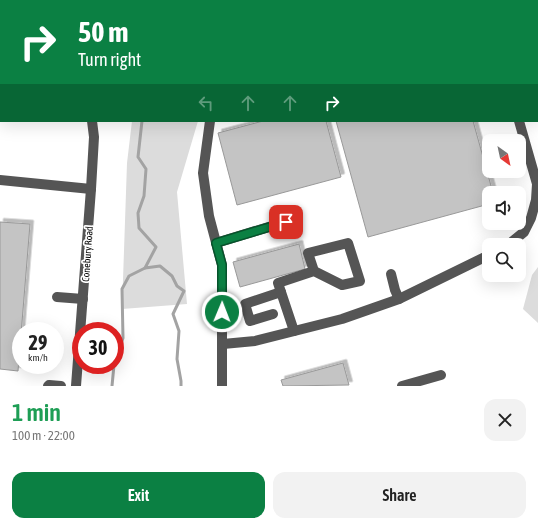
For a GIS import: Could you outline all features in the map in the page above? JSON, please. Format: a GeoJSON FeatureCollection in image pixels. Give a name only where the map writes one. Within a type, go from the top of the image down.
{"type":"FeatureCollection","features":[{"type":"Feature","properties":{"kind":"street","name":"Conebury Road"},"geometry":{"type":"LineString","coordinates":[[76,386],[91,189],[94,137],[92,122]]}},
{"type":"Feature","properties":{"kind":"street"},"geometry":{"type":"LineString","coordinates":[[210,122],[202,173],[209,216],[222,265],[222,386]]}},
{"type":"Feature","properties":{"kind":"street"},"geometry":{"type":"LineString","coordinates":[[517,238],[524,232],[531,218],[536,200],[537,184],[520,122]]}},
{"type":"Feature","properties":{"kind":"street"},"geometry":{"type":"LineString","coordinates":[[0,180],[91,189]]}},
{"type":"Feature","properties":{"kind":"street"},"geometry":{"type":"LineString","coordinates":[[216,243],[286,222]]}},
{"type":"Feature","properties":{"kind":"street"},"geometry":{"type":"LineString","coordinates":[[294,331],[278,283],[314,271],[342,285],[360,280],[348,242],[308,253],[314,271]]}},
{"type":"Feature","properties":{"kind":"street"},"geometry":{"type":"LineString","coordinates":[[223,344],[255,342],[342,319],[399,299],[482,258]]}},
{"type":"Feature","properties":{"kind":"street"},"geometry":{"type":"LineString","coordinates":[[391,274],[399,299]]}},
{"type":"Feature","properties":{"kind":"street"},"geometry":{"type":"LineString","coordinates":[[273,314],[250,321],[245,304],[281,292]]}},
{"type":"Feature","properties":{"kind":"street"},"geometry":{"type":"LineString","coordinates":[[57,297],[83,299]]}},
{"type":"Feature","properties":{"kind":"street"},"geometry":{"type":"LineString","coordinates":[[402,386],[441,375]]}},
{"type":"Feature","properties":{"kind":"street"},"geometry":{"type":"LineString","coordinates":[[48,386],[61,386]]}},
{"type":"Feature","properties":{"kind":"shaded area"},"geometry":{"type":"Polygon","coordinates":[[[132,122],[198,122],[177,192],[187,304],[122,309],[127,163],[132,122]]]}},
{"type":"Feature","properties":{"kind":"shaded area"},"geometry":{"type":"Polygon","coordinates":[[[538,267],[538,323],[523,309],[532,275],[538,267]]]}},
{"type":"Feature","properties":{"kind":"building"},"geometry":{"type":"Polygon","coordinates":[[[259,122],[326,122],[341,177],[237,205],[218,133],[259,122]]]}},
{"type":"Feature","properties":{"kind":"building"},"geometry":{"type":"Polygon","coordinates":[[[336,122],[473,122],[482,153],[482,178],[489,178],[491,186],[482,186],[482,206],[368,237],[336,122]]]}},
{"type":"Feature","properties":{"kind":"building"},"geometry":{"type":"Polygon","coordinates":[[[0,222],[30,224],[22,322],[12,322],[12,370],[0,369],[0,222]]]}},
{"type":"Feature","properties":{"kind":"building"},"geometry":{"type":"Polygon","coordinates":[[[299,244],[305,269],[240,287],[233,262],[299,244]]]}},
{"type":"Feature","properties":{"kind":"building"},"geometry":{"type":"Polygon","coordinates":[[[343,363],[349,385],[283,386],[281,380],[343,363]]]}},
{"type":"Feature","properties":{"kind":"waterway"},"geometry":{"type":"LineString","coordinates":[[142,122],[138,157],[146,169],[144,196],[138,213],[139,228],[156,247],[145,268],[160,266],[172,276],[177,286],[184,291],[173,314],[179,331],[177,359],[181,386]]}},
{"type":"Feature","properties":{"kind":"waterway"},"geometry":{"type":"LineString","coordinates":[[123,322],[122,289],[129,276],[145,268]]}},
{"type":"Feature","properties":{"kind":"waterway"},"geometry":{"type":"LineString","coordinates":[[112,386],[113,374]]}},
{"type":"Feature","properties":{"kind":"route"},"geometry":{"type":"LineString","coordinates":[[222,312],[222,265],[216,243],[286,222]]}}]}
